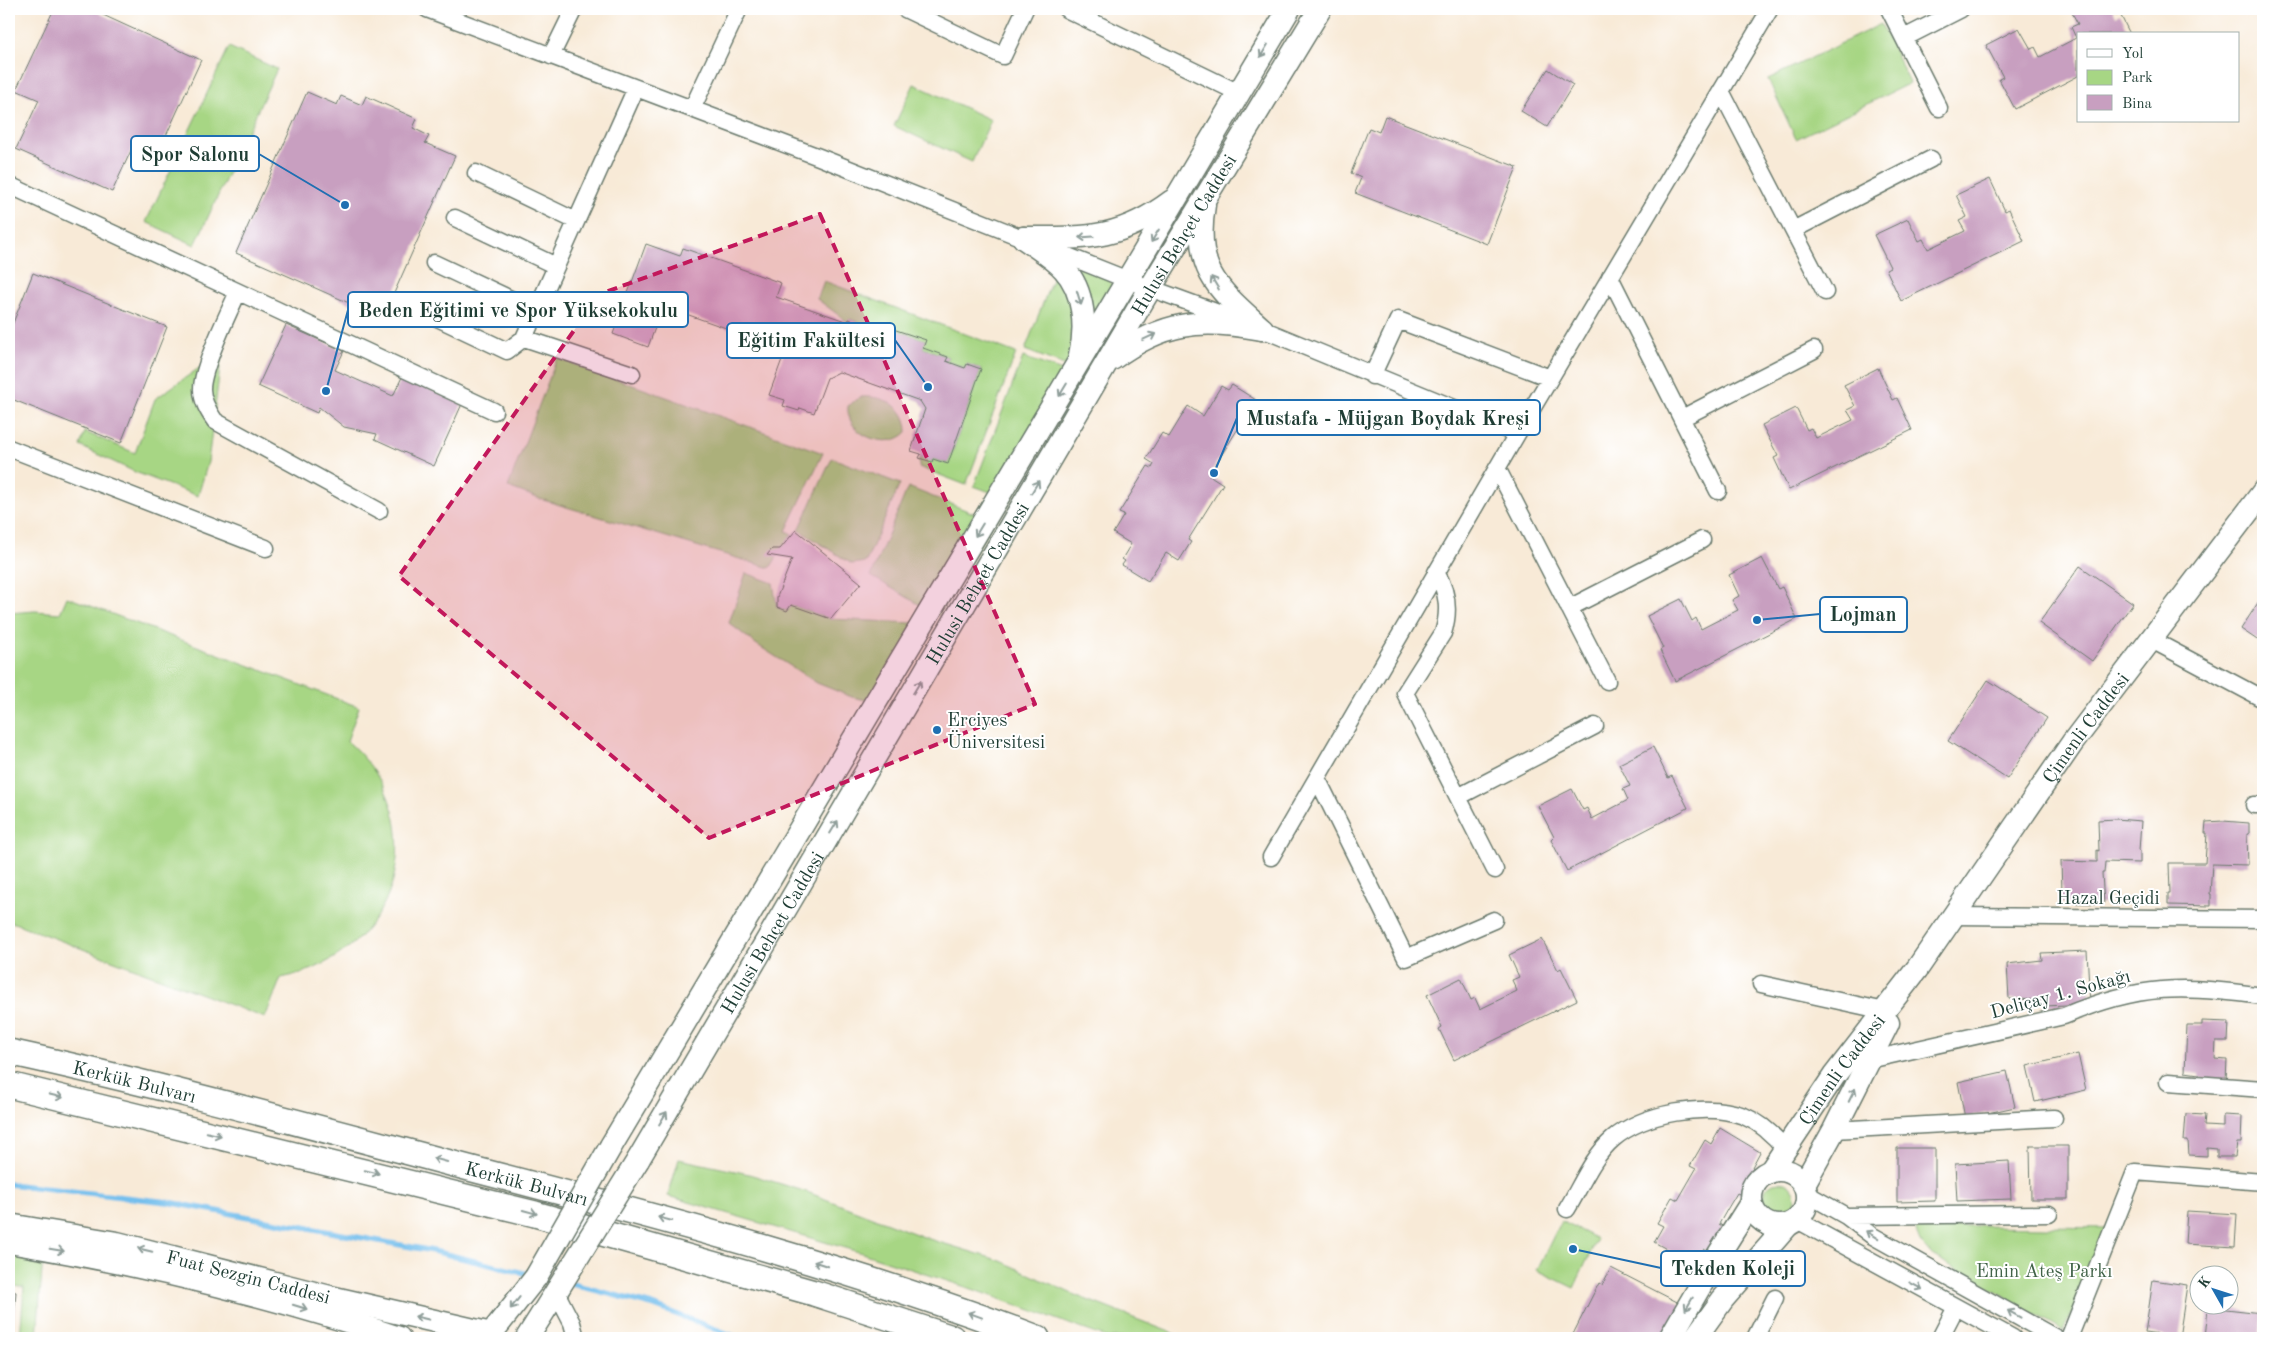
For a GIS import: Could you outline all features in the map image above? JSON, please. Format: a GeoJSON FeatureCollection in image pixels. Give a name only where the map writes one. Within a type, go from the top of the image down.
{"type":"FeatureCollection","features":[{"type":"Feature","properties":{"kind":"main road","name":"Kerkük Bulvarı"},"geometry":{"type":"LineString","coordinates":[[9,1052],[222,1102],[693,1227],[881,1283],[1037,1338]]}},
{"type":"Feature","properties":{"kind":"main road","name":"Kerkük Bulvarı"},"geometry":{"type":"LineString","coordinates":[[9,1085],[356,1168],[544,1216],[814,1293],[952,1338]]}},
{"type":"Feature","properties":{"kind":"street"},"geometry":{"type":"LineString","coordinates":[[427,9],[692,109],[1128,280],[1262,329],[1372,376],[1517,434]]}},
{"type":"Feature","properties":{"kind":"street"},"geometry":{"type":"LineString","coordinates":[[551,56],[574,9]]}},
{"type":"Feature","properties":{"kind":"street"},"geometry":{"type":"LineString","coordinates":[[692,109],[739,9]]}},
{"type":"Feature","properties":{"kind":"street"},"geometry":{"type":"LineString","coordinates":[[905,9],[1002,56],[1025,9]]}},
{"type":"Feature","properties":{"kind":"street"},"geometry":{"type":"LineString","coordinates":[[1066,9],[1239,93]]}},
{"type":"Feature","properties":{"kind":"street","name":"Hulusi Behçet Caddesi"},"geometry":{"type":"LineString","coordinates":[[487,1334],[536,1277],[611,1146],[1289,9]]}},
{"type":"Feature","properties":{"kind":"street","name":"Hulusi Behçet Caddesi"},"geometry":{"type":"LineString","coordinates":[[526,1338],[638,1160],[1151,288],[1320,9]]}},
{"type":"Feature","properties":{"kind":"street"},"geometry":{"type":"LineString","coordinates":[[1271,858],[1497,468],[1770,9]]}},
{"type":"Feature","properties":{"kind":"street"},"geometry":{"type":"LineString","coordinates":[[1888,9],[1940,108]]}},
{"type":"Feature","properties":{"kind":"street"},"geometry":{"type":"LineString","coordinates":[[1904,38],[1961,9]]}},
{"type":"Feature","properties":{"kind":"street"},"geometry":{"type":"LineString","coordinates":[[412,306],[507,351],[524,338],[636,88]]}},
{"type":"Feature","properties":{"kind":"street"},"geometry":{"type":"LineString","coordinates":[[1721,91],[1825,292]]}},
{"type":"Feature","properties":{"kind":"street"},"geometry":{"type":"LineString","coordinates":[[1793,230],[1931,159]]}},
{"type":"Feature","properties":{"kind":"street"},"geometry":{"type":"LineString","coordinates":[[476,174],[576,221]]}},
{"type":"Feature","properties":{"kind":"street"},"geometry":{"type":"LineString","coordinates":[[9,185],[494,411]]}},
{"type":"Feature","properties":{"kind":"street"},"geometry":{"type":"LineString","coordinates":[[1024,238],[1102,236],[1150,216],[1177,197]]}},
{"type":"Feature","properties":{"kind":"street"},"geometry":{"type":"LineString","coordinates":[[1205,200],[1202,242],[1208,270],[1220,291],[1262,329]]}},
{"type":"Feature","properties":{"kind":"street"},"geometry":{"type":"LineString","coordinates":[[455,218],[556,266]]}},
{"type":"Feature","properties":{"kind":"street"},"geometry":{"type":"LineString","coordinates":[[1024,238],[1064,269],[1077,290],[1081,304],[1084,332],[1078,365]]}},
{"type":"Feature","properties":{"kind":"street"},"geometry":{"type":"LineString","coordinates":[[434,262],[536,312]]}},
{"type":"Feature","properties":{"kind":"street"},"geometry":{"type":"LineString","coordinates":[[1610,276],[1718,491]]}},
{"type":"Feature","properties":{"kind":"street"},"geometry":{"type":"LineString","coordinates":[[238,292],[203,378],[203,399],[210,414],[215,420],[379,511]]}},
{"type":"Feature","properties":{"kind":"street"},"geometry":{"type":"LineString","coordinates":[[1372,376],[1398,320],[1550,378]]}},
{"type":"Feature","properties":{"kind":"street"},"geometry":{"type":"LineString","coordinates":[[1107,363],[1150,336],[1183,324],[1208,322],[1262,329]]}},
{"type":"Feature","properties":{"kind":"street"},"geometry":{"type":"LineString","coordinates":[[524,338],[632,374]]}},
{"type":"Feature","properties":{"kind":"street"},"geometry":{"type":"LineString","coordinates":[[1682,418],[1814,350]]}},
{"type":"Feature","properties":{"kind":"street"},"geometry":{"type":"LineString","coordinates":[[9,448],[266,548]]}},
{"type":"Feature","properties":{"kind":"street"},"geometry":{"type":"LineString","coordinates":[[1497,468],[1607,682]]}},
{"type":"Feature","properties":{"kind":"street","name":"Çimenli Caddesi"},"geometry":{"type":"LineString","coordinates":[[1770,1172],[1834,1076],[1917,969],[2068,749],[2263,492]]}},
{"type":"Feature","properties":{"kind":"street"},"geometry":{"type":"LineString","coordinates":[[1569,608],[1702,540]]}},
{"type":"Feature","properties":{"kind":"street"},"geometry":{"type":"LineString","coordinates":[[1436,572],[1446,594],[1448,605],[1446,624],[1443,633],[1405,693],[1495,870]]}},
{"type":"Feature","properties":{"kind":"street"},"geometry":{"type":"LineString","coordinates":[[2150,639],[2263,699]]}},
{"type":"Feature","properties":{"kind":"street"},"geometry":{"type":"LineString","coordinates":[[1458,797],[1596,726]]}},
{"type":"Feature","properties":{"kind":"street"},"geometry":{"type":"LineString","coordinates":[[1317,778],[1406,958],[1494,920]]}},
{"type":"Feature","properties":{"kind":"street","name":"Hazal Geçidi"},"geometry":{"type":"LineString","coordinates":[[1952,916],[2263,919]]}},
{"type":"Feature","properties":{"kind":"street","name":"Çimenli Caddesi"},"geometry":{"type":"LineString","coordinates":[[1805,1189],[1917,969]]}},
{"type":"Feature","properties":{"kind":"street"},"geometry":{"type":"LineString","coordinates":[[1761,984],[1884,1011]]}},
{"type":"Feature","properties":{"kind":"street","name":"Deliçay 1. Sokağı"},"geometry":{"type":"LineString","coordinates":[[1869,1060],[2064,1016],[2094,1004],[2133,993],[2172,988],[2202,988],[2263,996]]}},
{"type":"Feature","properties":{"kind":"street"},"geometry":{"type":"LineString","coordinates":[[2168,1082],[2263,1089]]}},
{"type":"Feature","properties":{"kind":"street"},"geometry":{"type":"LineString","coordinates":[[1567,1209],[1602,1150],[1622,1131],[1646,1120],[1701,1110],[1733,1113],[1755,1121],[1766,1129],[1785,1149]]}},
{"type":"Feature","properties":{"kind":"street"},"geometry":{"type":"LineString","coordinates":[[1834,1130],[2054,1118]]}},
{"type":"Feature","properties":{"kind":"street"},"geometry":{"type":"LineString","coordinates":[[1695,1338],[1723,1299],[1793,1222],[1803,1212],[1807,1204],[1805,1189],[1798,1177],[1789,1172],[1770,1172],[1761,1176],[1755,1184],[1752,1193],[1752,1203],[1755,1212],[1761,1220],[1769,1224],[1793,1222],[2013,1338]]}},
{"type":"Feature","properties":{"kind":"street"},"geometry":{"type":"LineString","coordinates":[[2069,1338],[2135,1172],[2263,1182]]}},
{"type":"Feature","properties":{"kind":"street"},"geometry":{"type":"LineString","coordinates":[[1805,1189],[1871,1234],[2056,1338]]}},
{"type":"Feature","properties":{"kind":"street"},"geometry":{"type":"LineString","coordinates":[[1670,1338],[1717,1257],[1752,1203]]}},
{"type":"Feature","properties":{"kind":"street"},"geometry":{"type":"LineString","coordinates":[[1846,1216],[2049,1214]]}},
{"type":"Feature","properties":{"kind":"street","name":"Fuat Sezgin Caddesi"},"geometry":{"type":"LineString","coordinates":[[9,1225],[117,1243],[321,1295],[487,1334],[511,1333],[517,1338]]}},
{"type":"Feature","properties":{"kind":"street","name":"Fuat Sezgin Caddesi"},"geometry":{"type":"LineString","coordinates":[[9,1242],[136,1265],[215,1284],[399,1338]]}},
{"type":"Feature","properties":{"kind":"street"},"geometry":{"type":"LineString","coordinates":[[557,1290],[572,1323],[576,1338]]}},
{"type":"Feature","properties":{"kind":"street"},"geometry":{"type":"LineString","coordinates":[[1755,1338],[1775,1298]]}},
{"type":"Feature","properties":{"kind":"street"},"geometry":{"type":"LineString","coordinates":[[1940,1338],[1956,1307]]}},
{"type":"Feature","properties":{"kind":"highlighted area"},"geometry":{"type":"Polygon","coordinates":[[[820,214],[1035,704],[709,838],[399,576],[600,294],[820,214]]]}},
{"type":"Feature","properties":{"kind":"green space"},"geometry":{"type":"Polygon","coordinates":[[[1881,24],[1910,83],[1796,139],[1768,79],[1881,24]]]}},
{"type":"Feature","properties":{"kind":"green space"},"geometry":{"type":"Polygon","coordinates":[[[229,47],[277,69],[195,245],[146,222],[229,47]]]}},
{"type":"Feature","properties":{"kind":"green space"},"geometry":{"type":"Polygon","coordinates":[[[914,84],[991,120],[972,162],[894,126],[914,84]]]}},
{"type":"Feature","properties":{"kind":"green space"},"geometry":{"type":"Polygon","coordinates":[[[1060,259],[1105,276],[1116,289],[1082,372],[1025,350],[1060,259]]]}},
{"type":"Feature","properties":{"kind":"green space"},"geometry":{"type":"Polygon","coordinates":[[[824,281],[1016,353],[966,485],[919,467],[919,458],[932,462],[933,459],[948,464],[981,369],[967,364],[965,368],[946,361],[948,357],[923,348],[925,340],[885,326],[882,331],[850,319],[848,322],[817,299],[824,281]]]}},
{"type":"Feature","properties":{"kind":"green space"},"geometry":{"type":"Polygon","coordinates":[[[222,352],[208,462],[198,496],[135,472],[80,446],[85,432],[135,453],[155,399],[222,352]]]}},
{"type":"Feature","properties":{"kind":"green space"},"geometry":{"type":"Polygon","coordinates":[[[1023,357],[1079,377],[1006,498],[974,486],[1023,357]]]}},
{"type":"Feature","properties":{"kind":"green space"},"geometry":{"type":"Polygon","coordinates":[[[557,358],[823,453],[786,531],[792,534],[770,568],[540,499],[508,487],[557,358]]]}},
{"type":"Feature","properties":{"kind":"green space"},"geometry":{"type":"Polygon","coordinates":[[[860,397],[877,398],[892,404],[903,415],[907,432],[899,438],[879,440],[860,432],[853,425],[849,416],[848,406],[860,397]]]}},
{"type":"Feature","properties":{"kind":"green space"},"geometry":{"type":"Polygon","coordinates":[[[832,458],[900,484],[866,562],[852,564],[799,530],[832,458]]]}},
{"type":"Feature","properties":{"kind":"green space"},"geometry":{"type":"Polygon","coordinates":[[[908,487],[993,521],[939,616],[871,576],[908,487]]]}},
{"type":"Feature","properties":{"kind":"green space"},"geometry":{"type":"Polygon","coordinates":[[[746,573],[773,583],[777,607],[787,611],[791,605],[831,619],[932,624],[885,704],[852,697],[817,683],[756,644],[729,623],[746,573]]]}},
{"type":"Feature","properties":{"kind":"green space"},"geometry":{"type":"Polygon","coordinates":[[[67,597],[359,707],[347,741],[375,773],[392,808],[398,845],[393,881],[378,914],[354,943],[321,965],[281,978],[265,1018],[9,921],[9,613],[35,611],[60,613],[67,597]]]}},
{"type":"Feature","properties":{"kind":"green space"},"geometry":{"type":"Polygon","coordinates":[[[679,1159],[749,1174],[807,1192],[929,1239],[1001,1261],[1077,1296],[1185,1338],[1108,1338],[981,1292],[862,1253],[668,1196],[679,1159]]]}},
{"type":"Feature","properties":{"kind":"green space"},"geometry":{"type":"Polygon","coordinates":[[[1779,1182],[1790,1187],[1795,1198],[1790,1209],[1779,1214],[1768,1209],[1763,1198],[1768,1187],[1779,1182]]]}},
{"type":"Feature","properties":{"kind":"green space"},"geometry":{"type":"Polygon","coordinates":[[[1561,1221],[1597,1239],[1574,1288],[1537,1270],[1561,1221]]]}},
{"type":"Feature","properties":{"kind":"green space","name":"Emin Ateş Parkı"},"geometry":{"type":"Polygon","coordinates":[[[1914,1225],[2108,1228],[2064,1331],[1932,1255],[1920,1241],[1914,1225]]]}},
{"type":"Feature","properties":{"kind":"green space"},"geometry":{"type":"Polygon","coordinates":[[[9,1252],[43,1256],[37,1338],[20,1338],[24,1287],[9,1286],[9,1252]]]}},
{"type":"Feature","properties":{"kind":"building"},"geometry":{"type":"Polygon","coordinates":[[[54,9],[90,9],[201,60],[157,155],[134,144],[112,192],[16,149],[39,100],[16,90],[54,9]]]}},
{"type":"Feature","properties":{"kind":"building"},"geometry":{"type":"Polygon","coordinates":[[[2070,9],[2113,9],[2116,16],[2120,14],[2129,32],[2077,32],[2077,77],[2015,109],[1999,79],[2003,77],[1986,45],[2019,28],[2031,49],[2035,47],[2040,57],[2076,38],[2071,27],[2078,24],[2070,9]]]}},
{"type":"Feature","properties":{"kind":"building"},"geometry":{"type":"Polygon","coordinates":[[[1548,69],[1573,85],[1547,127],[1521,111],[1548,69]]]}},
{"type":"Feature","properties":{"kind":"building"},"geometry":{"type":"Polygon","coordinates":[[[307,92],[337,105],[341,96],[362,105],[366,96],[417,119],[413,128],[429,136],[425,143],[455,156],[383,318],[236,253],[307,92]]]}},
{"type":"Feature","properties":{"kind":"building"},"geometry":{"type":"Polygon","coordinates":[[[1385,116],[1517,167],[1487,244],[1355,193],[1361,178],[1351,173],[1369,128],[1379,132],[1385,116]]]}},
{"type":"Feature","properties":{"kind":"building"},"geometry":{"type":"Polygon","coordinates":[[[1990,179],[2005,211],[2009,209],[2024,241],[1901,301],[1886,269],[1890,267],[1874,235],[1908,219],[1919,241],[1923,239],[1928,249],[1965,231],[1959,221],[1967,217],[1956,195],[1990,179]]]}},
{"type":"Feature","properties":{"kind":"building"},"geometry":{"type":"Polygon","coordinates":[[[646,244],[680,256],[683,248],[781,283],[776,297],[848,322],[849,319],[882,331],[884,326],[926,340],[923,348],[948,357],[946,361],[965,368],[967,364],[981,369],[948,464],[933,459],[932,462],[919,458],[921,454],[911,451],[925,409],[920,401],[839,372],[827,378],[814,413],[800,408],[799,411],[783,406],[785,400],[769,395],[784,354],[768,348],[769,343],[663,306],[648,347],[613,334],[646,244]]]}},
{"type":"Feature","properties":{"kind":"building"},"geometry":{"type":"Polygon","coordinates":[[[33,273],[167,327],[121,443],[9,398],[9,333],[33,273]]]}},
{"type":"Feature","properties":{"kind":"building"},"geometry":{"type":"Polygon","coordinates":[[[286,325],[344,351],[335,370],[393,396],[402,377],[462,404],[434,466],[375,439],[377,434],[344,427],[319,407],[317,413],[258,386],[286,325]]]}},
{"type":"Feature","properties":{"kind":"building"},"geometry":{"type":"Polygon","coordinates":[[[1878,368],[1893,400],[1897,398],[1912,430],[1789,490],[1774,458],[1778,456],[1762,425],[1796,408],[1807,430],[1811,428],[1816,438],[1853,420],[1847,410],[1855,406],[1844,385],[1878,368]]]}},
{"type":"Feature","properties":{"kind":"building"},"geometry":{"type":"Polygon","coordinates":[[[1232,385],[1256,400],[1209,475],[1223,484],[1188,540],[1191,542],[1179,561],[1166,553],[1148,581],[1122,565],[1125,561],[1122,559],[1131,544],[1113,533],[1124,515],[1119,513],[1148,466],[1152,468],[1154,464],[1146,459],[1162,433],[1169,437],[1188,406],[1203,416],[1221,386],[1228,390],[1232,385]]]}},
{"type":"Feature","properties":{"kind":"building"},"geometry":{"type":"Polygon","coordinates":[[[796,530],[861,583],[831,619],[791,605],[787,611],[777,607],[777,597],[792,559],[767,555],[772,549],[780,549],[796,530]]]}},
{"type":"Feature","properties":{"kind":"building"},"geometry":{"type":"Polygon","coordinates":[[[1762,558],[1778,589],[1782,587],[1797,619],[1675,681],[1660,650],[1663,648],[1647,616],[1681,599],[1692,621],[1696,618],[1701,629],[1738,610],[1732,600],[1739,596],[1729,575],[1762,558]]]}},
{"type":"Feature","properties":{"kind":"building"},"geometry":{"type":"Polygon","coordinates":[[[2080,566],[2133,603],[2092,661],[2039,623],[2080,566]]]}},
{"type":"Feature","properties":{"kind":"building"},"geometry":{"type":"Polygon","coordinates":[[[2263,595],[2263,644],[2241,629],[2263,595]]]}},
{"type":"Feature","properties":{"kind":"building"},"geometry":{"type":"Polygon","coordinates":[[[1988,680],[2047,718],[2007,779],[1948,741],[1988,680]]]}},
{"type":"Feature","properties":{"kind":"building"},"geometry":{"type":"Polygon","coordinates":[[[1653,747],[1668,778],[1672,776],[1688,808],[1567,871],[1551,840],[1554,837],[1538,806],[1572,789],[1583,810],[1587,808],[1592,819],[1628,800],[1623,789],[1630,786],[1619,764],[1653,747]]]}},
{"type":"Feature","properties":{"kind":"building"},"geometry":{"type":"Polygon","coordinates":[[[2098,820],[2141,821],[2140,863],[2105,862],[2104,873],[2102,873],[2104,904],[2060,903],[2060,892],[2062,892],[2061,861],[2097,862],[2097,850],[2099,851],[2098,820]]]}},
{"type":"Feature","properties":{"kind":"building"},"geometry":{"type":"Polygon","coordinates":[[[2206,822],[2249,823],[2249,834],[2247,834],[2248,865],[2212,864],[2211,906],[2168,905],[2168,893],[2170,893],[2169,863],[2205,863],[2206,822]]]}},
{"type":"Feature","properties":{"kind":"building"},"geometry":{"type":"Polygon","coordinates":[[[1542,939],[1558,970],[1561,968],[1577,1000],[1454,1060],[1439,1029],[1442,1027],[1427,995],[1461,978],[1471,1000],[1475,998],[1480,1009],[1517,991],[1512,980],[1519,977],[1509,955],[1542,939]]]}},
{"type":"Feature","properties":{"kind":"building"},"geometry":{"type":"Polygon","coordinates":[[[2087,951],[2090,1004],[2044,1006],[2044,1000],[2009,999],[2007,964],[2042,960],[2041,953],[2087,951]]]}},
{"type":"Feature","properties":{"kind":"building"},"geometry":{"type":"Polygon","coordinates":[[[2202,1021],[2229,1022],[2228,1041],[2216,1041],[2215,1059],[2227,1060],[2226,1079],[2199,1078],[2199,1074],[2185,1072],[2187,1025],[2202,1025],[2202,1021]]]}},
{"type":"Feature","properties":{"kind":"building"},"geometry":{"type":"Polygon","coordinates":[[[2078,1054],[2086,1090],[2035,1102],[2027,1066],[2078,1054]]]}},
{"type":"Feature","properties":{"kind":"building"},"geometry":{"type":"Polygon","coordinates":[[[2007,1071],[2015,1107],[1965,1118],[1958,1082],[2007,1071]]]}},
{"type":"Feature","properties":{"kind":"building"},"geometry":{"type":"Polygon","coordinates":[[[2186,1114],[2205,1115],[2204,1126],[2223,1127],[2223,1115],[2242,1116],[2241,1143],[2237,1143],[2235,1157],[2217,1157],[2217,1149],[2207,1148],[2207,1156],[2189,1155],[2188,1141],[2184,1141],[2186,1114]]]}},
{"type":"Feature","properties":{"kind":"building"},"geometry":{"type":"Polygon","coordinates":[[[1720,1128],[1760,1152],[1752,1167],[1757,1170],[1743,1196],[1737,1193],[1728,1208],[1719,1224],[1724,1227],[1710,1253],[1704,1249],[1695,1265],[1654,1242],[1663,1226],[1657,1223],[1672,1197],[1678,1200],[1696,1169],[1690,1166],[1705,1140],[1711,1144],[1720,1128]]]}},
{"type":"Feature","properties":{"kind":"building"},"geometry":{"type":"Polygon","coordinates":[[[2263,1140],[2263,1161],[2260,1160],[2263,1140]]]}},
{"type":"Feature","properties":{"kind":"building"},"geometry":{"type":"Polygon","coordinates":[[[2030,1146],[2068,1146],[2068,1199],[2031,1199],[2030,1146]]]}},
{"type":"Feature","properties":{"kind":"building"},"geometry":{"type":"Polygon","coordinates":[[[1897,1148],[1935,1148],[1935,1201],[1897,1202],[1897,1148]]]}},
{"type":"Feature","properties":{"kind":"building"},"geometry":{"type":"Polygon","coordinates":[[[2009,1161],[2011,1199],[1957,1201],[1955,1164],[2009,1161]]]}},
{"type":"Feature","properties":{"kind":"building"},"geometry":{"type":"Polygon","coordinates":[[[2187,1211],[2237,1214],[2235,1247],[2185,1244],[2187,1211]]]}},
{"type":"Feature","properties":{"kind":"building"},"geometry":{"type":"Polygon","coordinates":[[[1611,1268],[1683,1305],[1666,1338],[1571,1338],[1599,1283],[1602,1285],[1611,1268]]]}},
{"type":"Feature","properties":{"kind":"building"},"geometry":{"type":"Polygon","coordinates":[[[2153,1280],[2187,1285],[2179,1338],[2145,1333],[2153,1280]]]}},
{"type":"Feature","properties":{"kind":"building"},"geometry":{"type":"Polygon","coordinates":[[[9,1291],[16,1292],[12,1338],[9,1338],[9,1291]]]}},
{"type":"Feature","properties":{"kind":"building"},"geometry":{"type":"Polygon","coordinates":[[[2240,1311],[2262,1313],[2259,1338],[2205,1338],[2207,1314],[2240,1314],[2240,1311]]]}},
{"type":"Feature","properties":{"kind":"waterway"},"geometry":{"type":"LineString","coordinates":[[9,1184],[168,1202],[433,1251],[532,1275]]}},
{"type":"Feature","properties":{"kind":"waterway"},"geometry":{"type":"LineString","coordinates":[[568,1283],[652,1305],[739,1338]]}},
{"type":"Feature","properties":{"kind":"place","name":"Spor Salonu"},"geometry":{"type":"Point","coordinates":[345,205]}},
{"type":"Feature","properties":{"kind":"place","name":"Eğitim Fakültesi"},"geometry":{"type":"Point","coordinates":[928,387]}},
{"type":"Feature","properties":{"kind":"place","name":"Beden Eğitimi ve Spor Yüksekokulu"},"geometry":{"type":"Point","coordinates":[326,391]}},
{"type":"Feature","properties":{"kind":"place","name":"Mustafa - Müjgan Boydak Kreşi"},"geometry":{"type":"Point","coordinates":[1214,473]}},
{"type":"Feature","properties":{"kind":"place","name":"Lojman"},"geometry":{"type":"Point","coordinates":[1757,620]}},
{"type":"Feature","properties":{"kind":"place","name":"Erciyes Üniversitesi"},"geometry":{"type":"Point","coordinates":[937,730]}},
{"type":"Feature","properties":{"kind":"place","name":"Tekden Koleji"},"geometry":{"type":"Point","coordinates":[1573,1249]}}]}
